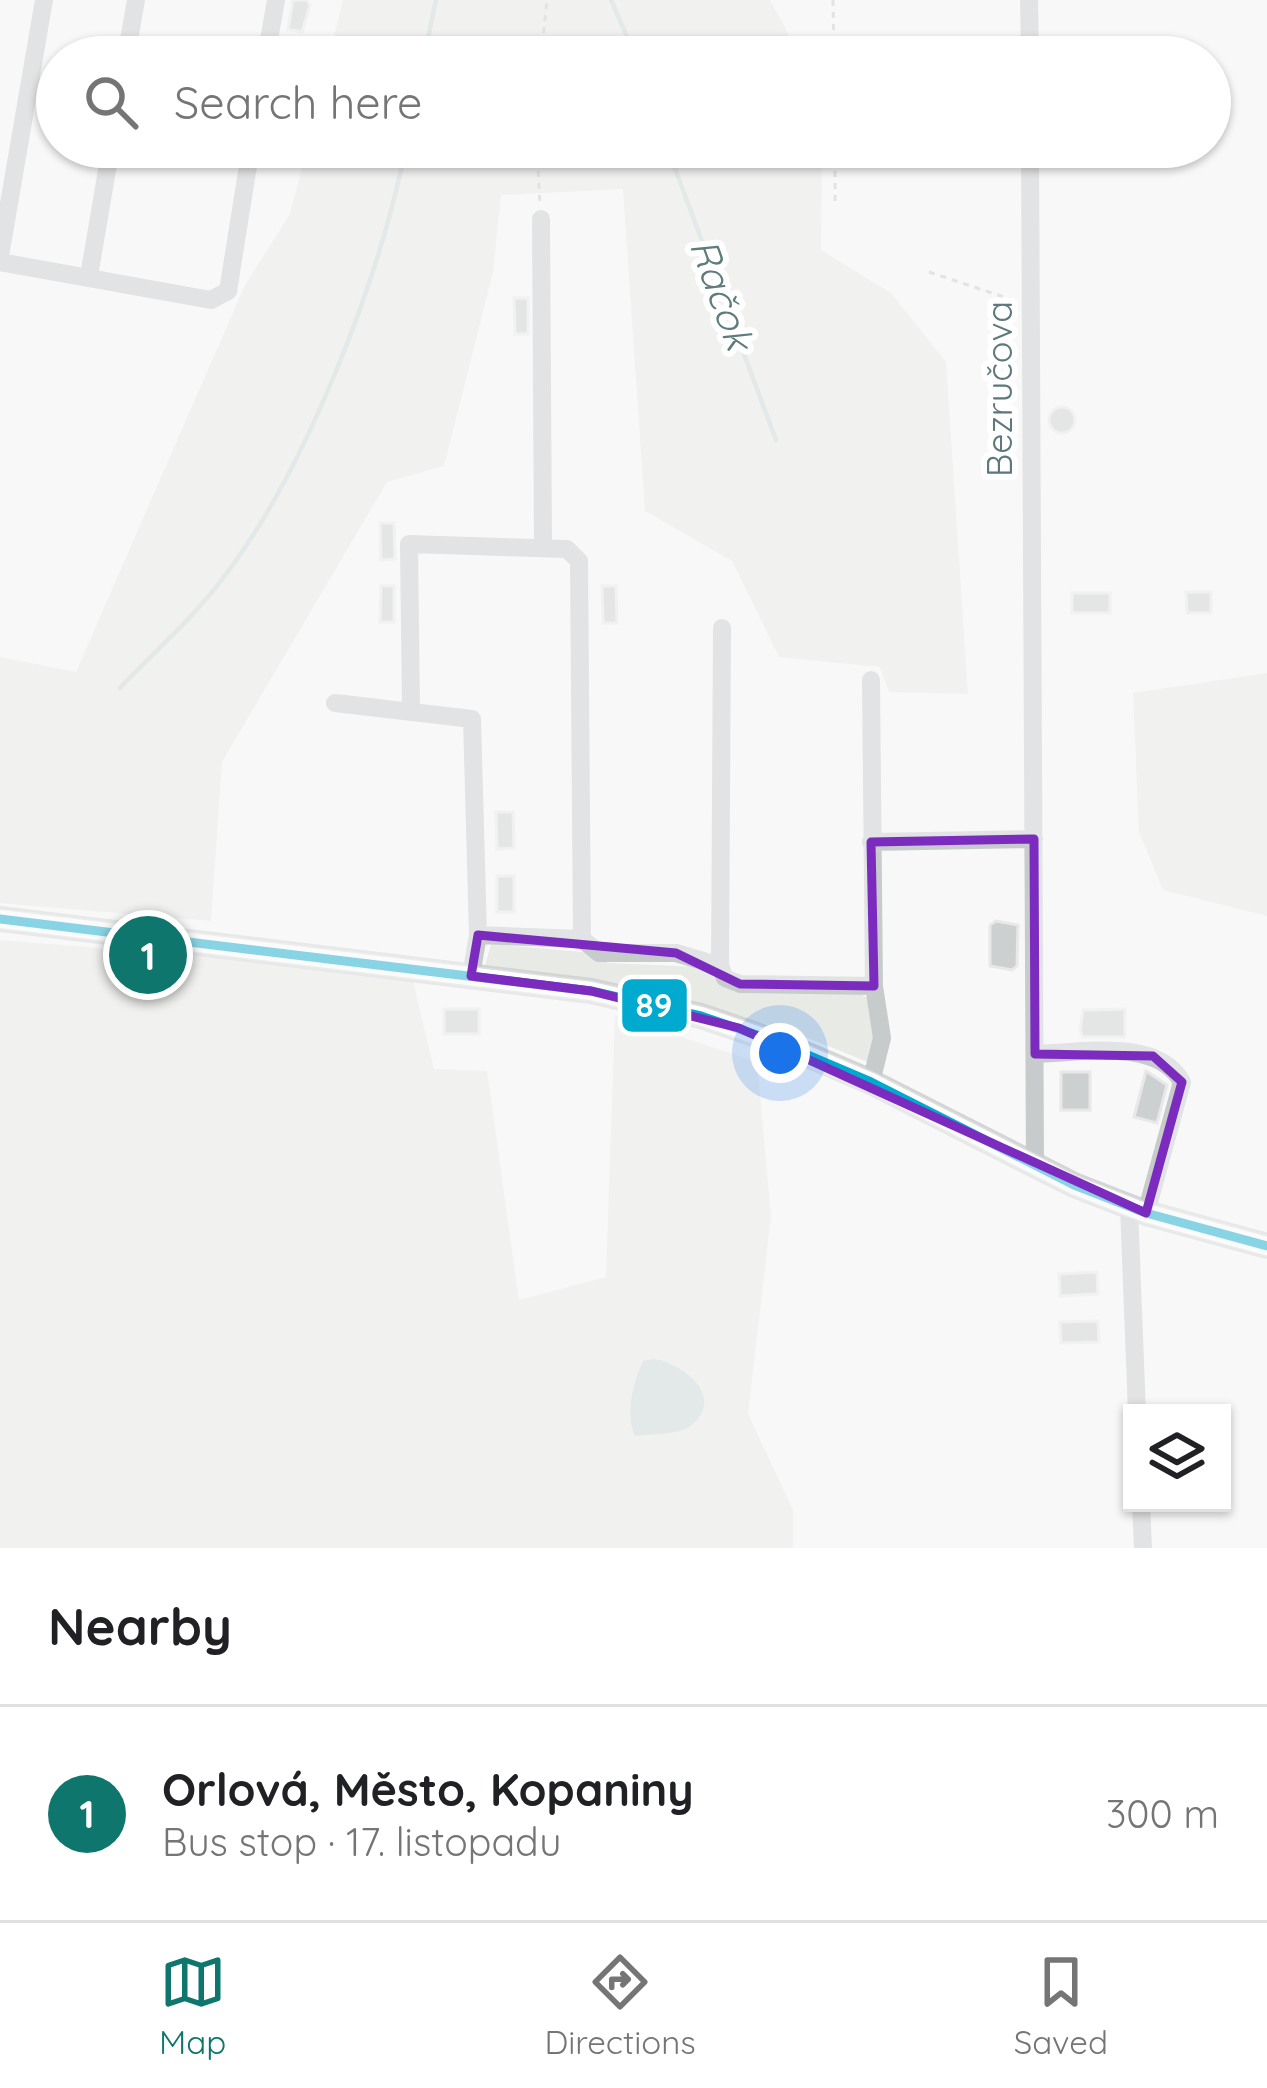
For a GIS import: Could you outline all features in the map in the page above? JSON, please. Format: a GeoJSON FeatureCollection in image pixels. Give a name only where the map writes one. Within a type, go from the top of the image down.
{"type":"FeatureCollection","features":[{"type":"Feature","properties":{"kind":"main road"},"geometry":{"type":"LineString","coordinates":[[0,920],[591,991],[701,1016],[871,1082],[1035,1166],[1138,1210],[1267,1246]]}},
{"type":"Feature","properties":{"kind":"street"},"geometry":{"type":"LineString","coordinates":[[38,36],[44,0]]}},
{"type":"Feature","properties":{"kind":"street"},"geometry":{"type":"LineString","coordinates":[[130,36],[136,0]]}},
{"type":"Feature","properties":{"kind":"street"},"geometry":{"type":"LineString","coordinates":[[270,36],[277,0]]}},
{"type":"Feature","properties":{"kind":"street"},"geometry":{"type":"LineString","coordinates":[[1029,0],[1030,36]]}},
{"type":"Feature","properties":{"kind":"street"},"geometry":{"type":"LineString","coordinates":[[36,47],[0,259],[211,300],[228,291],[248,168]]}},
{"type":"Feature","properties":{"kind":"street"},"geometry":{"type":"LineString","coordinates":[[88,276],[107,168]]}},
{"type":"Feature","properties":{"kind":"street","name":"Bezručova"},"geometry":{"type":"LineString","coordinates":[[1030,168],[1035,1166]]}},
{"type":"Feature","properties":{"kind":"street"},"geometry":{"type":"LineString","coordinates":[[541,219],[543,547]]}},
{"type":"Feature","properties":{"kind":"street"},"geometry":{"type":"LineString","coordinates":[[411,710],[409,544],[567,549],[583,573],[582,939]]}},
{"type":"Feature","properties":{"kind":"street"},"geometry":{"type":"LineString","coordinates":[[722,628],[720,966],[725,978],[740,984],[874,986]]}},
{"type":"Feature","properties":{"kind":"street"},"geometry":{"type":"LineString","coordinates":[[871,680],[874,986],[882,1038],[871,1082]]}},
{"type":"Feature","properties":{"kind":"street"},"geometry":{"type":"LineString","coordinates":[[335,703],[472,719],[476,732],[478,935],[471,976]]}},
{"type":"Feature","properties":{"kind":"street"},"geometry":{"type":"LineString","coordinates":[[871,842],[1034,839]]}},
{"type":"Feature","properties":{"kind":"street"},"geometry":{"type":"LineString","coordinates":[[478,935],[582,939],[599,953],[676,953],[720,966]]}},
{"type":"Feature","properties":{"kind":"street"},"geometry":{"type":"LineString","coordinates":[[1034,1054],[1153,1056],[1177,1072],[1182,1082],[1138,1210],[1137,1404]]}},
{"type":"Feature","properties":{"kind":"street"},"geometry":{"type":"LineString","coordinates":[[1141,1512],[1143,1548]]}},
{"type":"Feature","properties":{"kind":"path"},"geometry":{"type":"LineString","coordinates":[[543,36],[547,0]]}},
{"type":"Feature","properties":{"kind":"path"},"geometry":{"type":"LineString","coordinates":[[833,0],[834,36]]}},
{"type":"Feature","properties":{"kind":"path"},"geometry":{"type":"LineString","coordinates":[[538,168],[541,219]]}},
{"type":"Feature","properties":{"kind":"path"},"geometry":{"type":"LineString","coordinates":[[835,168],[836,207]]}},
{"type":"Feature","properties":{"kind":"path"},"geometry":{"type":"LineString","coordinates":[[929,272],[1031,307]]}},
{"type":"Feature","properties":{"kind":"highlighted area"},"geometry":{"type":"Polygon","coordinates":[[[1034,839],[1035,1054],[1153,1056],[1182,1082],[1146,1213],[739,1028],[591,991],[471,976],[478,935],[676,953],[740,984],[874,986],[871,842],[1034,839]]]}},
{"type":"Feature","properties":{"kind":"shaded area"},"geometry":{"type":"Polygon","coordinates":[[[343,0],[770,0],[790,36],[334,36],[343,0]]]}},
{"type":"Feature","properties":{"kind":"shaded area"},"geometry":{"type":"Polygon","coordinates":[[[302,168],[822,168],[821,250],[891,293],[946,362],[968,694],[889,692],[880,667],[779,657],[732,561],[645,511],[623,189],[501,195],[493,272],[444,466],[387,482],[222,762],[211,921],[0,903],[0,657],[76,672],[245,285],[290,214],[302,168]]]}},
{"type":"Feature","properties":{"kind":"shaded area"},"geometry":{"type":"Polygon","coordinates":[[[1267,673],[1267,916],[1163,890],[1139,832],[1133,693],[1267,673]]]}},
{"type":"Feature","properties":{"kind":"shaded area"},"geometry":{"type":"Polygon","coordinates":[[[0,940],[249,960],[413,981],[434,1069],[487,1071],[519,1300],[606,1277],[615,1015],[757,1062],[771,1216],[748,1414],[793,1510],[793,1548],[0,1548],[0,940]]]}},
{"type":"Feature","properties":{"kind":"shaded area"},"geometry":{"type":"Polygon","coordinates":[[[491,944],[582,952],[608,963],[699,967],[735,992],[859,993],[869,999],[876,1050],[872,1064],[730,1013],[585,981],[485,966],[491,944]]]}},
{"type":"Feature","properties":{"kind":"shaded area"},"geometry":{"type":"Polygon","coordinates":[[[654,1359],[687,1374],[702,1392],[704,1403],[701,1414],[687,1428],[635,1436],[630,1408],[633,1389],[643,1361],[654,1359]]]}},
{"type":"Feature","properties":{"kind":"building"},"geometry":{"type":"Polygon","coordinates":[[[293,0],[307,0],[310,5],[302,32],[288,29],[293,0]]]}},
{"type":"Feature","properties":{"kind":"building"},"geometry":{"type":"Polygon","coordinates":[[[514,298],[528,298],[528,334],[515,334],[514,298]]]}},
{"type":"Feature","properties":{"kind":"building"},"geometry":{"type":"Polygon","coordinates":[[[1062,407],[1075,420],[1062,433],[1049,420],[1062,407]]]}},
{"type":"Feature","properties":{"kind":"building"},"geometry":{"type":"Polygon","coordinates":[[[380,523],[394,523],[395,559],[381,560],[380,523]]]}},
{"type":"Feature","properties":{"kind":"building"},"geometry":{"type":"Polygon","coordinates":[[[381,586],[394,586],[394,622],[380,622],[381,586]]]}},
{"type":"Feature","properties":{"kind":"building"},"geometry":{"type":"Polygon","coordinates":[[[602,586],[616,586],[617,623],[603,623],[602,586]]]}},
{"type":"Feature","properties":{"kind":"building"},"geometry":{"type":"Polygon","coordinates":[[[1186,592],[1211,592],[1211,613],[1187,613],[1186,592]]]}},
{"type":"Feature","properties":{"kind":"building"},"geometry":{"type":"Polygon","coordinates":[[[1072,593],[1110,593],[1110,613],[1072,613],[1072,593]]]}},
{"type":"Feature","properties":{"kind":"building"},"geometry":{"type":"Polygon","coordinates":[[[496,812],[513,812],[514,848],[497,849],[496,812]]]}},
{"type":"Feature","properties":{"kind":"building"},"geometry":{"type":"Polygon","coordinates":[[[497,876],[514,876],[514,912],[497,912],[497,876]]]}},
{"type":"Feature","properties":{"kind":"building"},"geometry":{"type":"Polygon","coordinates":[[[996,921],[1018,925],[1017,966],[1012,970],[990,966],[990,925],[996,921]]]}},
{"type":"Feature","properties":{"kind":"building"},"geometry":{"type":"Polygon","coordinates":[[[444,1009],[479,1009],[479,1034],[444,1034],[444,1009]]]}},
{"type":"Feature","properties":{"kind":"building"},"geometry":{"type":"Polygon","coordinates":[[[1125,1009],[1125,1037],[1083,1037],[1083,1010],[1125,1009]]]}},
{"type":"Feature","properties":{"kind":"building"},"geometry":{"type":"Polygon","coordinates":[[[1146,1071],[1167,1085],[1157,1123],[1134,1117],[1146,1071]]]}},
{"type":"Feature","properties":{"kind":"building"},"geometry":{"type":"Polygon","coordinates":[[[1061,1072],[1090,1072],[1090,1110],[1061,1110],[1061,1072]]]}},
{"type":"Feature","properties":{"kind":"building"},"geometry":{"type":"Polygon","coordinates":[[[1097,1272],[1098,1294],[1060,1296],[1059,1274],[1097,1272]]]}},
{"type":"Feature","properties":{"kind":"building"},"geometry":{"type":"Polygon","coordinates":[[[1098,1321],[1099,1342],[1061,1343],[1060,1322],[1098,1321]]]}},
{"type":"Feature","properties":{"kind":"waterway"},"geometry":{"type":"LineString","coordinates":[[428,36],[436,0]]}},
{"type":"Feature","properties":{"kind":"waterway","name":"Račok"},"geometry":{"type":"LineString","coordinates":[[611,0],[627,36]]}},
{"type":"Feature","properties":{"kind":"waterway"},"geometry":{"type":"LineString","coordinates":[[120,688],[220,582],[281,487],[358,315],[401,168]]}},
{"type":"Feature","properties":{"kind":"waterway","name":"Račok"},"geometry":{"type":"LineString","coordinates":[[675,168],[776,440]]}},
{"type":"Feature","properties":{"kind":"transit line","name":"89"},"geometry":{"type":"LineString","coordinates":[[0,919],[591,991],[701,1016],[871,1082],[1074,1185],[1146,1213],[1267,1246]]}},
{"type":"Feature","properties":{"kind":"place","name":"Orlová, Město, Kopaniny"},"geometry":{"type":"Point","coordinates":[148,955]}}]}
